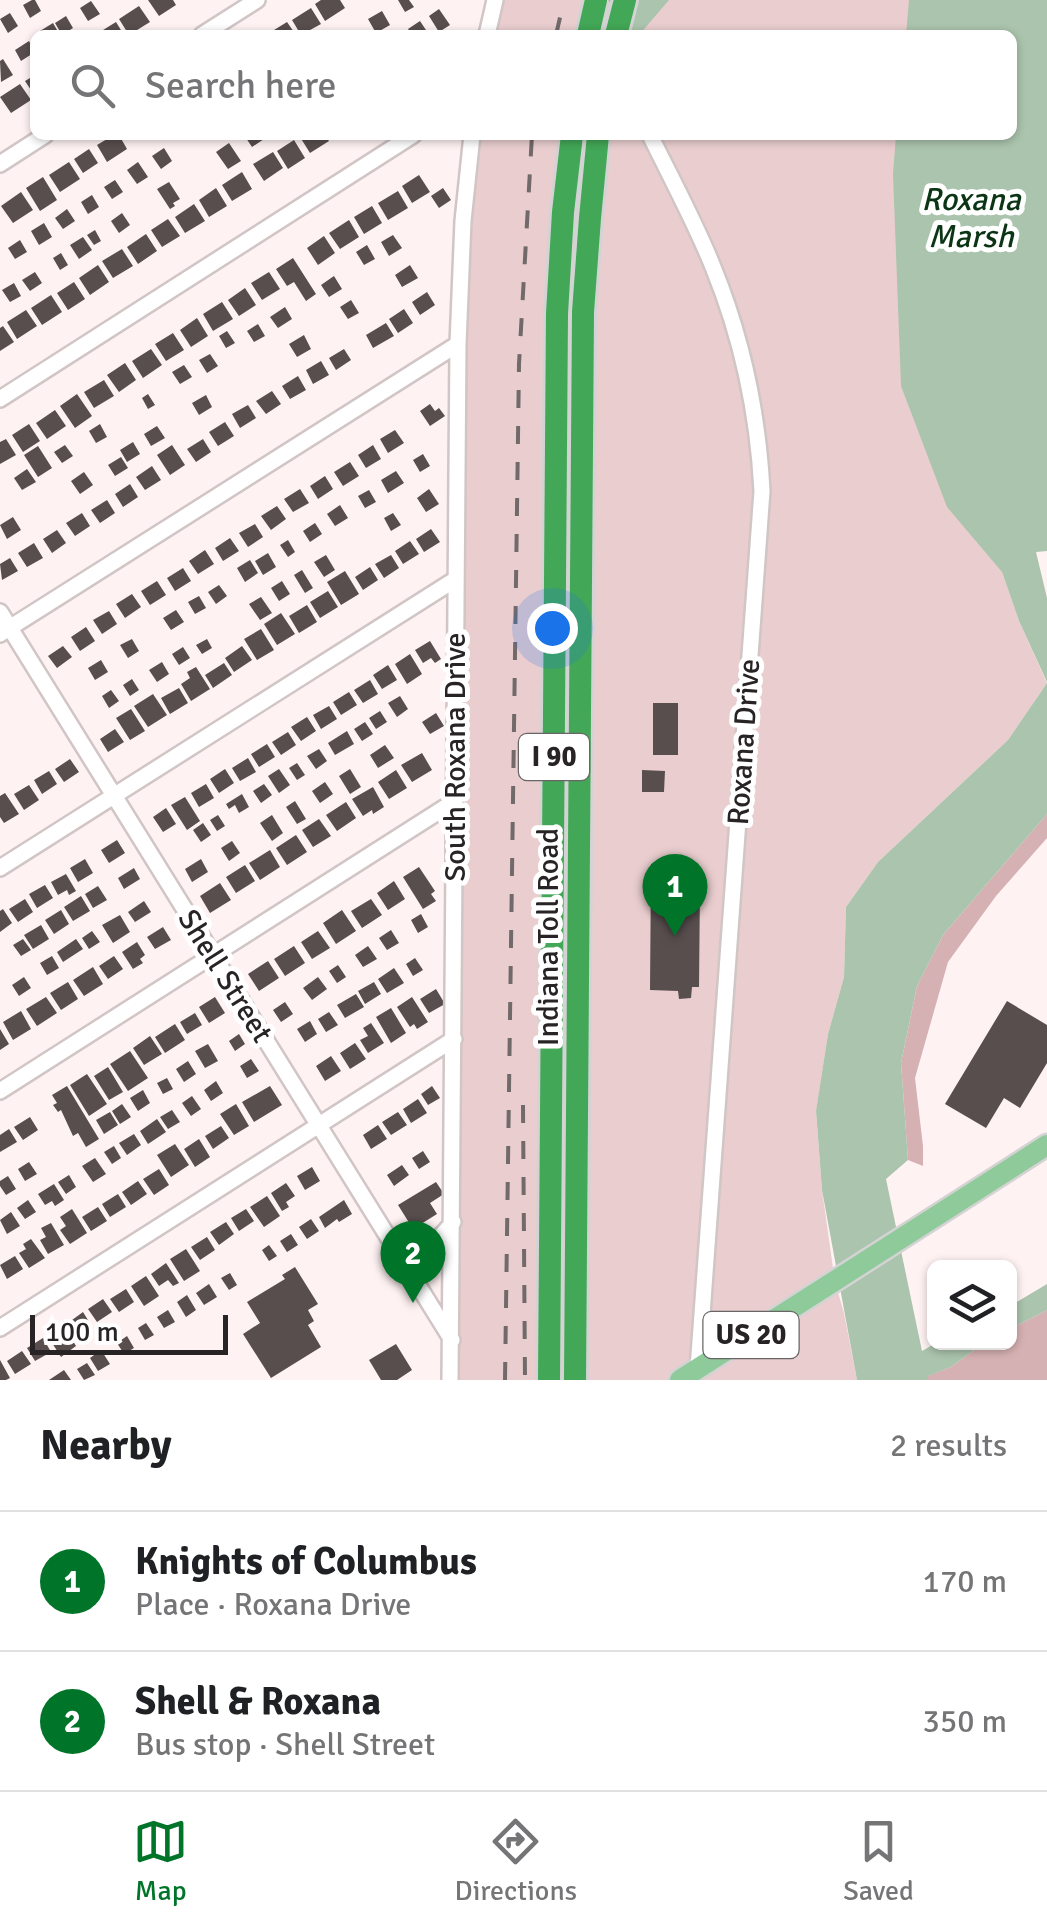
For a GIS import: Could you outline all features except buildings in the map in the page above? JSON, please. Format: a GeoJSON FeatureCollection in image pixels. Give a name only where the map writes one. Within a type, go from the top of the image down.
{"type":"FeatureCollection","features":[{"type":"Feature","properties":{"kind":"highway"},"geometry":{"type":"LineString","coordinates":[[589,30],[596,0]]}},
{"type":"Feature","properties":{"kind":"highway"},"geometry":{"type":"LineString","coordinates":[[617,30],[624,0]]}},
{"type":"Feature","properties":{"kind":"highway","name":"Indiana Toll Road"},"geometry":{"type":"LineString","coordinates":[[549,1380],[557,314],[571,140]]}},
{"type":"Feature","properties":{"kind":"highway","name":"Indiana Toll Road"},"geometry":{"type":"LineString","coordinates":[[575,1380],[584,312],[597,146]]}},
{"type":"Feature","properties":{"kind":"main road","name":"US 20"},"geometry":{"type":"LineString","coordinates":[[689,1374],[1047,1145]]}},
{"type":"Feature","properties":{"kind":"street"},"geometry":{"type":"LineString","coordinates":[[210,30],[257,0]]}},
{"type":"Feature","properties":{"kind":"street"},"geometry":{"type":"LineString","coordinates":[[488,30],[494,0]]}},
{"type":"Feature","properties":{"kind":"street"},"geometry":{"type":"LineString","coordinates":[[582,0],[597,30]]}},
{"type":"Feature","properties":{"kind":"street"},"geometry":{"type":"LineString","coordinates":[[0,164],[37,140]]}},
{"type":"Feature","properties":{"kind":"street"},"geometry":{"type":"LineString","coordinates":[[0,399],[405,140]]}},
{"type":"Feature","properties":{"kind":"street","name":"South Roxana Drive"},"geometry":{"type":"LineString","coordinates":[[450,1380],[458,344],[472,140]]}},
{"type":"Feature","properties":{"kind":"street","name":"Roxana Drive"},"geometry":{"type":"LineString","coordinates":[[652,140],[712,264],[732,319],[752,398],[762,491],[689,1374]]}},
{"type":"Feature","properties":{"kind":"street"},"geometry":{"type":"LineString","coordinates":[[5,631],[458,344]]}},
{"type":"Feature","properties":{"kind":"street"},"geometry":{"type":"LineString","coordinates":[[0,868],[456,579]]}},
{"type":"Feature","properties":{"kind":"street","name":"Shell Street"},"geometry":{"type":"LineString","coordinates":[[0,612],[5,631],[114,796],[452,1340]]}},
{"type":"Feature","properties":{"kind":"street"},"geometry":{"type":"LineString","coordinates":[[0,1091],[455,801]]}},
{"type":"Feature","properties":{"kind":"street"},"geometry":{"type":"LineString","coordinates":[[0,1328],[454,1038]]}},
{"type":"Feature","properties":{"kind":"street"},"geometry":{"type":"LineString","coordinates":[[390,1240],[414,1248],[426,1246],[441,1237],[452,1222]]}},
{"type":"Feature","properties":{"kind":"shaded area"},"geometry":{"type":"Polygon","coordinates":[[[495,0],[954,0],[950,30],[488,30],[495,0]]]}},
{"type":"Feature","properties":{"kind":"shaded area"},"geometry":{"type":"Polygon","coordinates":[[[472,140],[941,140],[1002,572],[1047,683],[1008,740],[878,862],[846,907],[844,977],[828,1034],[816,1112],[835,1282],[857,1380],[450,1380],[456,461],[472,140]]]}},
{"type":"Feature","properties":{"kind":"shaded area"},"geometry":{"type":"Polygon","coordinates":[[[1047,814],[1047,838],[996,896],[948,962],[915,1078],[923,1166],[908,1160],[901,1063],[917,986],[943,935],[1047,814]]]}},
{"type":"Feature","properties":{"kind":"shaded area"},"geometry":{"type":"Polygon","coordinates":[[[1047,1310],[1047,1380],[928,1380],[927,1376],[951,1367],[974,1350],[1017,1350],[1017,1325],[1047,1310]]]}},
{"type":"Feature","properties":{"kind":"water"},"geometry":{"type":"Polygon","coordinates":[[[608,0],[669,0],[643,30],[627,30],[608,0]]]}},
{"type":"Feature","properties":{"kind":"water","name":"Roxana Marsh"},"geometry":{"type":"Polygon","coordinates":[[[909,0],[1047,0],[1047,551],[1036,552],[1047,598],[1047,682],[1002,572],[947,507],[901,386],[893,174],[896,140],[1017,140],[1017,30],[906,30],[909,0]]]}},
{"type":"Feature","properties":{"kind":"water"},"geometry":{"type":"Polygon","coordinates":[[[1047,683],[1047,814],[943,935],[917,986],[901,1063],[908,1160],[886,1179],[922,1351],[974,1350],[951,1367],[928,1376],[928,1380],[857,1380],[822,1190],[816,1111],[828,1034],[844,977],[846,907],[878,862],[1008,740],[1047,683]]]}},
{"type":"Feature","properties":{"kind":"water"},"geometry":{"type":"Polygon","coordinates":[[[1047,1284],[1047,1310],[1017,1325],[1017,1302],[1047,1284]]]}},
{"type":"Feature","properties":{"kind":"railway"},"geometry":{"type":"LineString","coordinates":[[557,30],[564,0]]}},
{"type":"Feature","properties":{"kind":"railway"},"geometry":{"type":"LineString","coordinates":[[505,1380],[519,364],[532,140]]}},
{"type":"Feature","properties":{"kind":"railway"},"geometry":{"type":"LineString","coordinates":[[523,1105],[525,1380]]}},
{"type":"Feature","properties":{"kind":"place","name":"Knights of Columbus"},"geometry":{"type":"Point","coordinates":[675,936]}},
{"type":"Feature","properties":{"kind":"place","name":"Shell & Roxana"},"geometry":{"type":"Point","coordinates":[413,1303]}}]}
